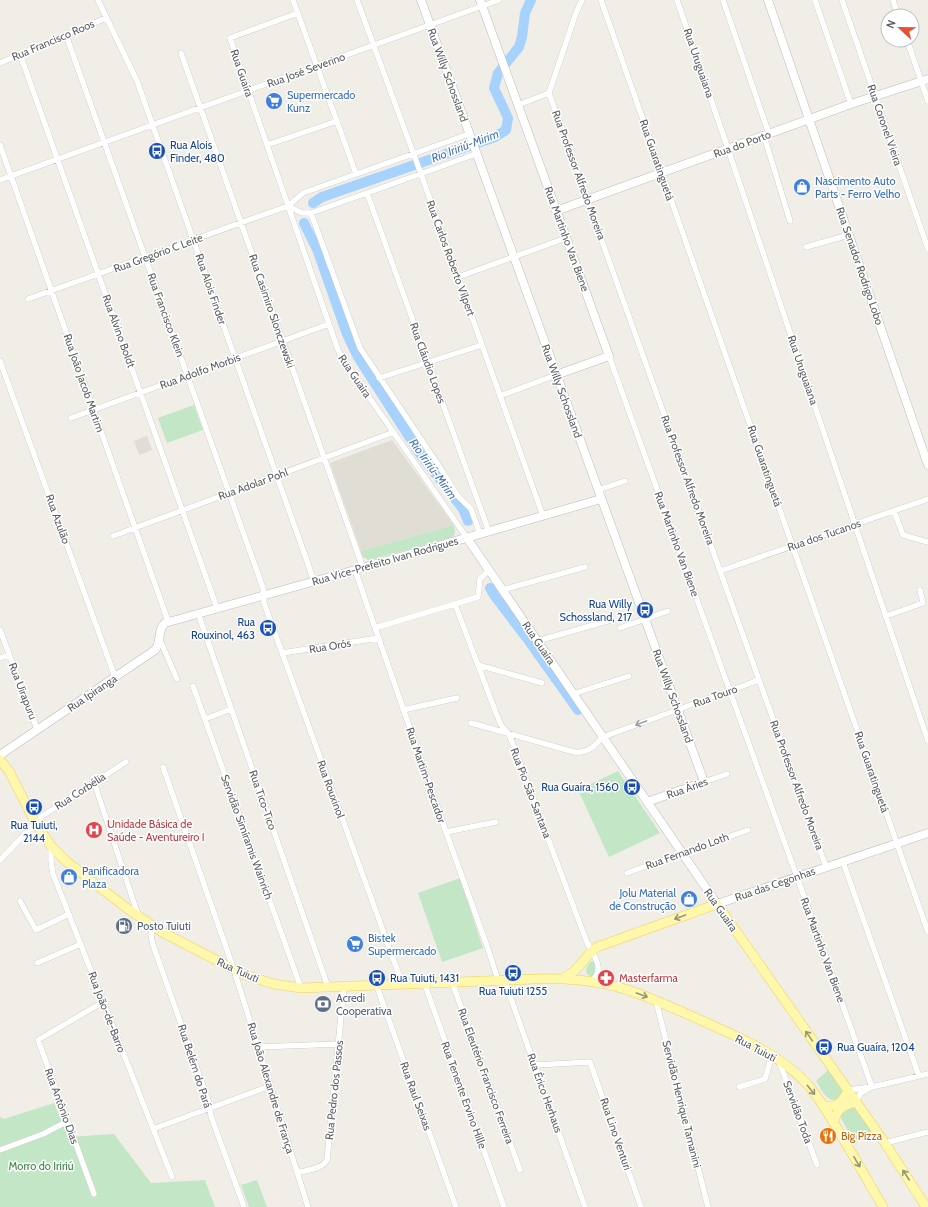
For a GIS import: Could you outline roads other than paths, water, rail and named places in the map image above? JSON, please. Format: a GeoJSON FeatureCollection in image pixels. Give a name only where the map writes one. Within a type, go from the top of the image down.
{"type":"FeatureCollection","features":[{"type":"Feature","properties":{"kind":"main road","name":"Rua Tuiuti"},"geometry":{"type":"LineString","coordinates":[[0,760],[10,771],[35,822],[51,846],[67,862],[139,917],[234,970],[266,982],[301,988],[424,982],[561,978],[591,981],[622,988],[656,1001],[741,1039],[775,1057],[802,1080],[823,1105],[834,1122],[879,1205]]}},
{"type":"Feature","properties":{"kind":"main road","name":"Rua das Cegonhas"},"geometry":{"type":"LineString","coordinates":[[592,950],[602,945],[717,904]]}},
{"type":"Feature","properties":{"kind":"main road","name":"Rua Guaíra"},"geometry":{"type":"LineString","coordinates":[[717,904],[926,1202]]}},
{"type":"Feature","properties":{"kind":"main road"},"geometry":{"type":"LineString","coordinates":[[561,978],[572,973],[584,962],[592,950]]}},
{"type":"Feature","properties":{"kind":"main road"},"geometry":{"type":"LineString","coordinates":[[584,962],[584,974],[591,981]]}},
{"type":"Feature","properties":{"kind":"main road"},"geometry":{"type":"LineString","coordinates":[[823,1105],[831,1107],[839,1104],[848,1090]]}},
{"type":"Feature","properties":{"kind":"main road"},"geometry":{"type":"LineString","coordinates":[[834,1122],[835,1117],[843,1106],[856,1102]]}},
{"type":"Feature","properties":{"kind":"street","name":"Rua Alois Finder"},"geometry":{"type":"LineString","coordinates":[[98,0],[134,72],[314,581]]}},
{"type":"Feature","properties":{"kind":"street"},"geometry":{"type":"LineString","coordinates":[[293,0],[356,174]]}},
{"type":"Feature","properties":{"kind":"street","name":"Rua Carlos Roberto Vilpert"},"geometry":{"type":"LineString","coordinates":[[357,0],[421,174],[543,516]]}},
{"type":"Feature","properties":{"kind":"street","name":"Rua Willy Schossland"},"geometry":{"type":"LineString","coordinates":[[421,0],[704,782]]}},
{"type":"Feature","properties":{"kind":"street","name":"Rua José Severino"},"geometry":{"type":"LineString","coordinates":[[0,180],[430,25],[481,3],[499,0]]}},
{"type":"Feature","properties":{"kind":"street"},"geometry":{"type":"LineString","coordinates":[[518,105],[549,93],[576,13],[582,0]]}},
{"type":"Feature","properties":{"kind":"street","name":"Rua Guaratinguetá"},"geometry":{"type":"LineString","coordinates":[[601,0],[928,932]]}},
{"type":"Feature","properties":{"kind":"street","name":"Rua Uruguaiana"},"geometry":{"type":"LineString","coordinates":[[676,0],[928,740]]}},
{"type":"Feature","properties":{"kind":"street"},"geometry":{"type":"LineString","coordinates":[[723,0],[767,135],[790,221]]}},
{"type":"Feature","properties":{"kind":"street","name":"Rua Senador Rodrigo Lobo"},"geometry":{"type":"LineString","coordinates":[[768,0],[928,465]]}},
{"type":"Feature","properties":{"kind":"street"},"geometry":{"type":"LineString","coordinates":[[815,0],[851,104]]}},
{"type":"Feature","properties":{"kind":"street","name":"Rua Coronel Vieira"},"geometry":{"type":"LineString","coordinates":[[842,0],[928,249]]}},
{"type":"Feature","properties":{"kind":"street","name":"Rua Martinho Van Biene"},"geometry":{"type":"LineString","coordinates":[[481,3],[798,877],[872,1088]]}},
{"type":"Feature","properties":{"kind":"street","name":"Rua Guaíra"},"geometry":{"type":"LineString","coordinates":[[298,12],[230,38],[338,350],[717,904]]}},
{"type":"Feature","properties":{"kind":"street","name":"Rua Francisco Roos"},"geometry":{"type":"LineString","coordinates":[[0,63],[106,18]]}},
{"type":"Feature","properties":{"kind":"street","name":"Rua Francisco Klein"},"geometry":{"type":"LineString","coordinates":[[66,35],[188,375],[263,588],[264,595]]}},
{"type":"Feature","properties":{"kind":"street"},"geometry":{"type":"LineString","coordinates":[[910,48],[924,80],[928,101]]}},
{"type":"Feature","properties":{"kind":"street","name":"Rua Casimiro Slonczewski"},"geometry":{"type":"LineString","coordinates":[[181,53],[324,458],[359,569]]}},
{"type":"Feature","properties":{"kind":"street","name":"Rua Alvino Boldt"},"geometry":{"type":"LineString","coordinates":[[20,54],[217,608]]}},
{"type":"Feature","properties":{"kind":"street","name":"Rua do Porto"},"geometry":{"type":"LineString","coordinates":[[556,211],[851,104],[924,80]]}},
{"type":"Feature","properties":{"kind":"street","name":"Rua Professor Alfredo Moreira"},"geometry":{"type":"LineString","coordinates":[[549,93],[826,867]]}},
{"type":"Feature","properties":{"kind":"street"},"geometry":{"type":"LineString","coordinates":[[267,145],[337,121]]}},
{"type":"Feature","properties":{"kind":"street","name":"Rua Gregório C Leite"},"geometry":{"type":"LineString","coordinates":[[28,299],[288,206],[303,193],[470,137]]}},
{"type":"Feature","properties":{"kind":"street","name":"Rua João Jacob Martim"},"geometry":{"type":"LineString","coordinates":[[0,145],[168,621]]}},
{"type":"Feature","properties":{"kind":"street"},"geometry":{"type":"LineString","coordinates":[[288,206],[302,213],[311,213],[421,174],[475,151]]}},
{"type":"Feature","properties":{"kind":"street","name":"Rua Cláudio Lopes"},"geometry":{"type":"LineString","coordinates":[[367,193],[489,532]]}},
{"type":"Feature","properties":{"kind":"street"},"geometry":{"type":"LineString","coordinates":[[311,213],[360,348],[457,495],[471,509],[480,534]]}},
{"type":"Feature","properties":{"kind":"street"},"geometry":{"type":"LineString","coordinates":[[806,247],[849,235]]}},
{"type":"Feature","properties":{"kind":"street"},"geometry":{"type":"LineString","coordinates":[[458,277],[566,238]]}},
{"type":"Feature","properties":{"kind":"street","name":"Rua Adolfo Morbis"},"geometry":{"type":"LineString","coordinates":[[70,418],[329,324]]}},
{"type":"Feature","properties":{"kind":"street"},"geometry":{"type":"LineString","coordinates":[[379,378],[482,345]]}},
{"type":"Feature","properties":{"kind":"street"},"geometry":{"type":"LineString","coordinates":[[500,396],[609,356]]}},
{"type":"Feature","properties":{"kind":"street","name":"Rua Azulão"},"geometry":{"type":"LineString","coordinates":[[0,361],[115,677]]}},
{"type":"Feature","properties":{"kind":"street","name":"Rua Adolar Pohl"},"geometry":{"type":"LineString","coordinates":[[113,536],[394,432]]}},
{"type":"Feature","properties":{"kind":"street"},"geometry":{"type":"LineString","coordinates":[[598,490],[625,481]]}},
{"type":"Feature","properties":{"kind":"street","name":"Rua Vice-Prefeito Ivan Rodrigues"},"geometry":{"type":"LineString","coordinates":[[168,621],[359,569],[601,499]]}},
{"type":"Feature","properties":{"kind":"street","name":"Rua dos Tucanos"},"geometry":{"type":"LineString","coordinates":[[720,571],[928,499]]}},
{"type":"Feature","properties":{"kind":"street"},"geometry":{"type":"LineString","coordinates":[[894,510],[903,535],[928,542]]}},
{"type":"Feature","properties":{"kind":"street"},"geometry":{"type":"LineString","coordinates":[[502,590],[585,567]]}},
{"type":"Feature","properties":{"kind":"street","name":"Rua Martim-Pescador"},"geometry":{"type":"LineString","coordinates":[[359,569],[378,638],[446,832],[501,980]]}},
{"type":"Feature","properties":{"kind":"street"},"geometry":{"type":"LineString","coordinates":[[375,628],[478,597],[480,579],[489,570]]}},
{"type":"Feature","properties":{"kind":"street"},"geometry":{"type":"LineString","coordinates":[[886,616],[923,603],[920,590]]}},
{"type":"Feature","properties":{"kind":"street","name":"Rua Rouxinol"},"geometry":{"type":"LineString","coordinates":[[264,595],[264,603],[402,983]]}},
{"type":"Feature","properties":{"kind":"street","name":"Rua Pio São Santana"},"geometry":{"type":"LineString","coordinates":[[455,604],[498,719],[509,734],[586,940],[597,961],[599,969],[597,976],[591,981]]}},
{"type":"Feature","properties":{"kind":"street"},"geometry":{"type":"LineString","coordinates":[[620,628],[668,611]]}},
{"type":"Feature","properties":{"kind":"street","name":"Rua Tico-Tico"},"geometry":{"type":"LineString","coordinates":[[198,613],[328,987]]}},
{"type":"Feature","properties":{"kind":"street"},"geometry":{"type":"LineString","coordinates":[[537,641],[611,620]]}},
{"type":"Feature","properties":{"kind":"street","name":"Rua Ipiranga"},"geometry":{"type":"LineString","coordinates":[[0,754],[155,650],[160,640],[160,628],[168,621]]}},
{"type":"Feature","properties":{"kind":"street","name":"Rua Uirapuru"},"geometry":{"type":"LineString","coordinates":[[0,630],[37,730]]}},
{"type":"Feature","properties":{"kind":"street","name":"Rua Orós"},"geometry":{"type":"LineString","coordinates":[[282,653],[378,638]]}},
{"type":"Feature","properties":{"kind":"street"},"geometry":{"type":"LineString","coordinates":[[160,640],[176,679]]}},
{"type":"Feature","properties":{"kind":"street"},"geometry":{"type":"LineString","coordinates":[[0,658],[9,654]]}},
{"type":"Feature","properties":{"kind":"street"},"geometry":{"type":"LineString","coordinates":[[478,665],[542,682]]}},
{"type":"Feature","properties":{"kind":"street"},"geometry":{"type":"LineString","coordinates":[[573,694],[629,676]]}},
{"type":"Feature","properties":{"kind":"street","name":"Rua Touro"},"geometry":{"type":"LineString","coordinates":[[603,737],[759,680]]}},
{"type":"Feature","properties":{"kind":"street","name":"Servidão Simíramis Wainrich"},"geometry":{"type":"LineString","coordinates":[[193,686],[301,988]]}},
{"type":"Feature","properties":{"kind":"street"},"geometry":{"type":"LineString","coordinates":[[403,710],[457,698]]}},
{"type":"Feature","properties":{"kind":"street"},"geometry":{"type":"LineString","coordinates":[[205,719],[231,709]]}},
{"type":"Feature","properties":{"kind":"street"},"geometry":{"type":"LineString","coordinates":[[471,723],[579,753],[588,751],[603,737]]}},
{"type":"Feature","properties":{"kind":"street","name":"Rua Corbélia"},"geometry":{"type":"LineString","coordinates":[[0,860],[42,816],[126,762]]}},
{"type":"Feature","properties":{"kind":"street","name":"Rua João Alexandre de França"},"geometry":{"type":"LineString","coordinates":[[163,767],[234,970],[308,1207]]}},
{"type":"Feature","properties":{"kind":"street","name":"Rua Áries"},"geometry":{"type":"LineString","coordinates":[[648,802],[726,774]]}},
{"type":"Feature","properties":{"kind":"street"},"geometry":{"type":"LineString","coordinates":[[94,782],[139,917]]}},
{"type":"Feature","properties":{"kind":"street"},"geometry":{"type":"LineString","coordinates":[[446,832],[496,822]]}},
{"type":"Feature","properties":{"kind":"street","name":"Rua Fernando Loth"},"geometry":{"type":"LineString","coordinates":[[627,873],[748,830]]}},
{"type":"Feature","properties":{"kind":"street","name":"Rua das Cegonhas"},"geometry":{"type":"LineString","coordinates":[[717,904],[928,833]]}},
{"type":"Feature","properties":{"kind":"street","name":"Rua João-de-Barro"},"geometry":{"type":"LineString","coordinates":[[51,846],[52,868],[172,1177]]}},
{"type":"Feature","properties":{"kind":"street"},"geometry":{"type":"LineString","coordinates":[[842,862],[919,1076]]}},
{"type":"Feature","properties":{"kind":"street"},"geometry":{"type":"LineString","coordinates":[[20,901],[36,930],[69,914]]}},
{"type":"Feature","properties":{"kind":"street","name":"Rua Belém do Pará"},"geometry":{"type":"LineString","coordinates":[[152,925],[151,936],[153,945],[210,1108],[211,1116],[244,1207]]}},
{"type":"Feature","properties":{"kind":"street"},"geometry":{"type":"LineString","coordinates":[[38,963],[81,944]]}},
{"type":"Feature","properties":{"kind":"street","name":"Rua Érico Herhaus"},"geometry":{"type":"LineString","coordinates":[[501,980],[535,1065],[585,1207]]}},
{"type":"Feature","properties":{"kind":"street","name":"Rua Tenente Ervino Hille"},"geometry":{"type":"LineString","coordinates":[[424,982],[504,1207]]}},
{"type":"Feature","properties":{"kind":"street","name":"Rua Eleutério Francisco Ferreira"},"geometry":{"type":"LineString","coordinates":[[452,982],[520,1170]]}},
{"type":"Feature","properties":{"kind":"street","name":"Rua Raul Seixas"},"geometry":{"type":"LineString","coordinates":[[376,984],[456,1207]]}},
{"type":"Feature","properties":{"kind":"street","name":"Rua Pedro dos Passos"},"geometry":{"type":"LineString","coordinates":[[297,1173],[322,1166],[327,1160],[344,986]]}},
{"type":"Feature","properties":{"kind":"street","name":"Servidão Henrique Tamanini"},"geometry":{"type":"LineString","coordinates":[[656,1001],[708,1207]]}},
{"type":"Feature","properties":{"kind":"street","name":"Rua Antônio Dias"},"geometry":{"type":"LineString","coordinates":[[94,1194],[38,1040],[103,1002]]}},
{"type":"Feature","properties":{"kind":"street"},"geometry":{"type":"LineString","coordinates":[[258,1046],[339,1044]]}},
{"type":"Feature","properties":{"kind":"street"},"geometry":{"type":"LineString","coordinates":[[739,1087],[765,1079],[775,1057]]}},
{"type":"Feature","properties":{"kind":"street","name":"Servidão Toda"},"geometry":{"type":"LineString","coordinates":[[775,1057],[817,1165]]}},
{"type":"Feature","properties":{"kind":"street","name":"Rua Lino Venturi"},"geometry":{"type":"LineString","coordinates":[[535,1065],[590,1062],[641,1207]]}},
{"type":"Feature","properties":{"kind":"street"},"geometry":{"type":"LineString","coordinates":[[848,1090],[872,1088],[928,1074]]}},
{"type":"Feature","properties":{"kind":"street"},"geometry":{"type":"LineString","coordinates":[[153,1129],[270,1086]]}},
{"type":"Feature","properties":{"kind":"street"},"geometry":{"type":"LineString","coordinates":[[856,1102],[863,1092],[872,1088]]}},
{"type":"Feature","properties":{"kind":"street"},"geometry":{"type":"LineString","coordinates":[[0,1150],[43,1134],[68,1121]]}},
{"type":"Feature","properties":{"kind":"street"},"geometry":{"type":"LineString","coordinates":[[885,1143],[928,1132]]}},
{"type":"Feature","properties":{"kind":"waterway","name":"Rio Iririú-Mirim"},"geometry":{"type":"LineString","coordinates":[[313,203],[322,197],[495,137],[506,130],[508,118],[494,88],[498,73],[519,47],[522,37],[525,13],[531,0]]}},
{"type":"Feature","properties":{"kind":"waterway","name":"Rio Iririú-Mirim"},"geometry":{"type":"LineString","coordinates":[[304,223],[317,249],[347,334],[358,357],[421,455],[463,509],[468,521]]}},
{"type":"Feature","properties":{"kind":"waterway","name":"Rio Iririú-Mirim"},"geometry":{"type":"LineString","coordinates":[[490,588],[578,710]]}},
{"type":"Feature","properties":{"kind":"place","name":"Supermercado Kunz"},"geometry":{"type":"Point","coordinates":[274,101]}},
{"type":"Feature","properties":{"kind":"place","name":"Rua Alois Finder, 480"},"geometry":{"type":"Point","coordinates":[157,151]}},
{"type":"Feature","properties":{"kind":"place","name":"Nascimento Auto Parts - Ferro Velho"},"geometry":{"type":"Point","coordinates":[802,187]}},
{"type":"Feature","properties":{"kind":"place","name":"Rua Willy Schossland, 217"},"geometry":{"type":"Point","coordinates":[645,610]}},
{"type":"Feature","properties":{"kind":"place","name":"Rua Rouxinol, 463"},"geometry":{"type":"Point","coordinates":[268,628]}},
{"type":"Feature","properties":{"kind":"place","name":"Rua Guaíra, 1560"},"geometry":{"type":"Point","coordinates":[632,787]}},
{"type":"Feature","properties":{"kind":"place","name":"Rua Tuiuti, 2144"},"geometry":{"type":"Point","coordinates":[34,807]}},
{"type":"Feature","properties":{"kind":"place","name":"Unidade Básica de Saúde - Aventureiro I"},"geometry":{"type":"Point","coordinates":[94,830]}},
{"type":"Feature","properties":{"kind":"place","name":"Panificadora Plaza"},"geometry":{"type":"Point","coordinates":[69,877]}},
{"type":"Feature","properties":{"kind":"place","name":"Jolu Material de Construção"},"geometry":{"type":"Point","coordinates":[689,899]}},
{"type":"Feature","properties":{"kind":"place","name":"Posto Tuiuti"},"geometry":{"type":"Point","coordinates":[124,926]}},
{"type":"Feature","properties":{"kind":"place","name":"Bistek Supermercado"},"geometry":{"type":"Point","coordinates":[355,944]}},
{"type":"Feature","properties":{"kind":"place","name":"Rua Tuiuti 1255"},"geometry":{"type":"Point","coordinates":[513,973]}},
{"type":"Feature","properties":{"kind":"place","name":"Rua Tuiuti, 1431"},"geometry":{"type":"Point","coordinates":[377,978]}},
{"type":"Feature","properties":{"kind":"place","name":"Masterfarma"},"geometry":{"type":"Point","coordinates":[606,978]}},
{"type":"Feature","properties":{"kind":"place","name":"Acredi Cooperativa"},"geometry":{"type":"Point","coordinates":[323,1004]}},
{"type":"Feature","properties":{"kind":"place","name":"Rua Guaíra, 1204"},"geometry":{"type":"Point","coordinates":[824,1047]}},
{"type":"Feature","properties":{"kind":"place","name":"Big Pizza"},"geometry":{"type":"Point","coordinates":[828,1136]}},
{"type":"Feature","properties":{"kind":"park label","name":"Morro do Iririú"},"geometry":{"type":"Point","coordinates":[41,1166]}}]}
